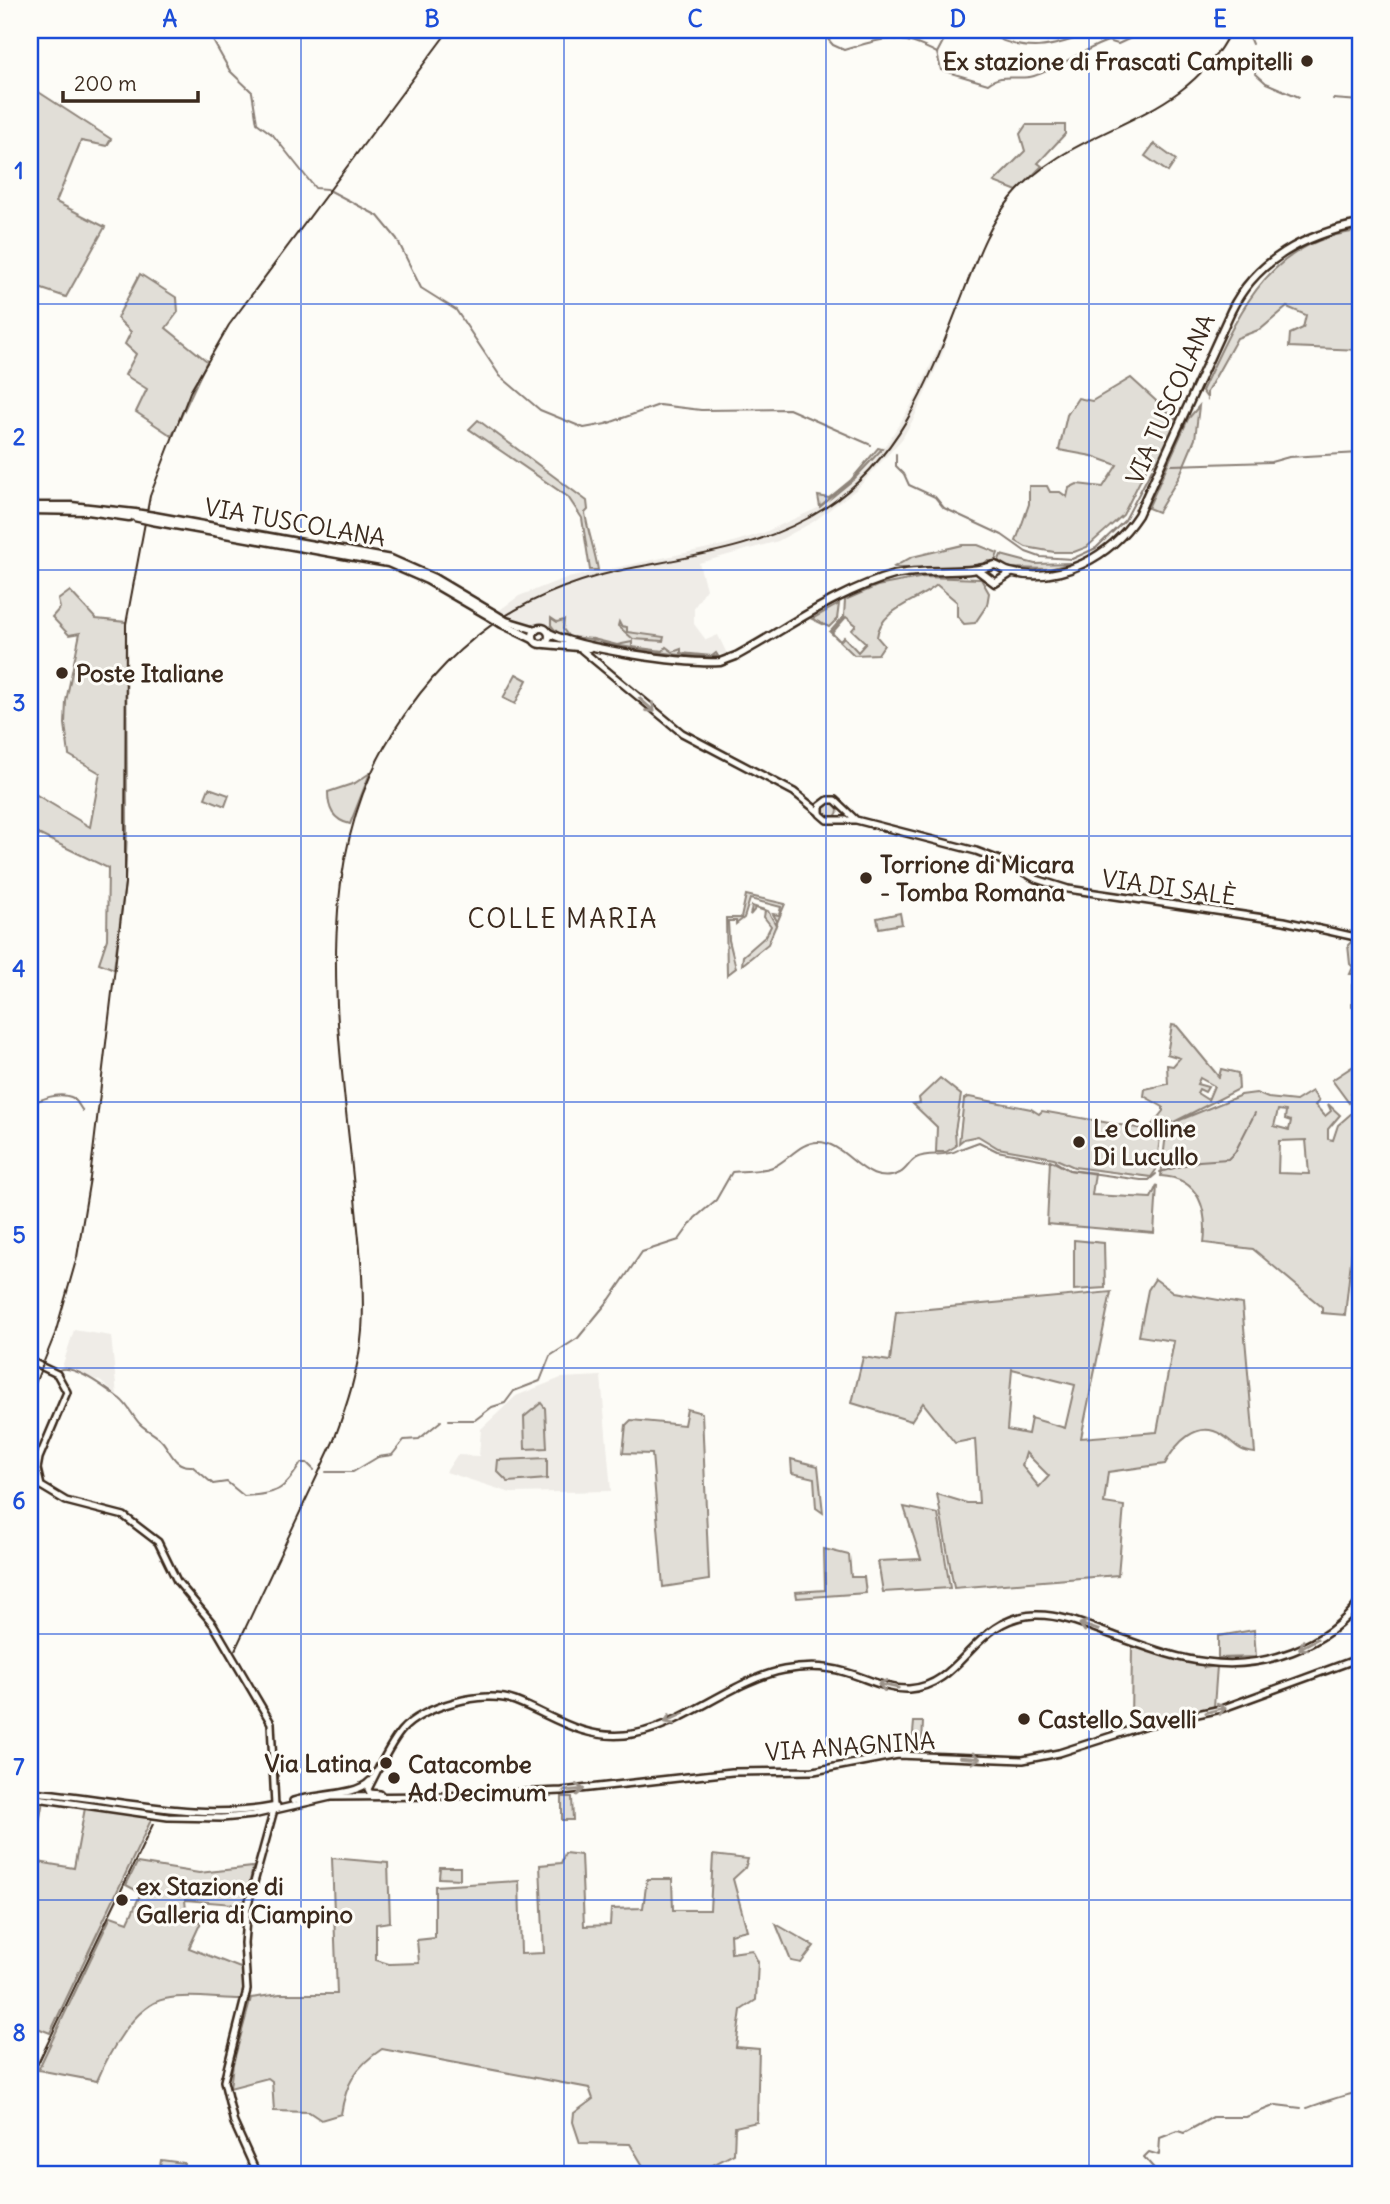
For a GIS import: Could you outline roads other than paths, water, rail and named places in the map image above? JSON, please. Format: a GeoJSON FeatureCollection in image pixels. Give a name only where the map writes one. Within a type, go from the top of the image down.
{"type":"FeatureCollection","features":[{"type":"Feature","properties":{"kind":"main road","name":"VIA TUSCOLANA"},"geometry":{"type":"LineString","coordinates":[[1011,573],[1070,569],[1091,560],[1115,543],[1142,507],[1234,305],[1250,282],[1274,259],[1304,241],[1360,225]]}},
{"type":"Feature","properties":{"kind":"main road","name":"VIA TUSCOLANA"},"geometry":{"type":"LineString","coordinates":[[30,508],[71,506],[391,559],[434,578],[533,639]]}},
{"type":"Feature","properties":{"kind":"main road"},"geometry":{"type":"LineString","coordinates":[[839,804],[841,813],[833,820],[824,818],[794,792],[681,733],[591,654],[558,643],[544,645],[533,639],[536,630],[542,628],[570,642],[595,647],[720,662],[882,579],[922,571],[979,571],[997,566],[1011,573],[995,583],[979,571]]}},
{"type":"Feature","properties":{"kind":"main road"},"geometry":{"type":"LineString","coordinates":[[988,578],[990,567]]}},
{"type":"Feature","properties":{"kind":"main road"},"geometry":{"type":"LineString","coordinates":[[1002,579],[1003,569]]}},
{"type":"Feature","properties":{"kind":"main road","name":"VIA TUSCOLANA"},"geometry":{"type":"LineString","coordinates":[[504,623],[536,630]]}},
{"type":"Feature","properties":{"kind":"main road"},"geometry":{"type":"LineString","coordinates":[[544,645],[549,640],[549,633]]}},
{"type":"Feature","properties":{"kind":"main road"},"geometry":{"type":"LineString","coordinates":[[581,650],[595,647]]}},
{"type":"Feature","properties":{"kind":"main road"},"geometry":{"type":"LineString","coordinates":[[820,813],[824,801],[839,804],[856,820]]}},
{"type":"Feature","properties":{"kind":"main road","name":"VIA DI SALÈ"},"geometry":{"type":"LineString","coordinates":[[833,820],[856,820],[979,852],[1009,863],[1036,879],[1074,890],[1284,922],[1360,939]]}},
{"type":"Feature","properties":{"kind":"main road"},"geometry":{"type":"LineString","coordinates":[[30,1361],[57,1374],[67,1392],[38,1458],[40,1483],[66,1501],[124,1516],[161,1546],[178,1584],[213,1625],[271,1723],[274,1808],[247,1908],[244,1943],[248,1987],[224,2077],[234,2123],[257,2174]]}},
{"type":"Feature","properties":{"kind":"main road","name":"VIA ANAGNINA"},"geometry":{"type":"LineString","coordinates":[[411,1797],[370,1793],[373,1780],[400,1733],[413,1720],[478,1697],[513,1700],[579,1731],[632,1735],[660,1725],[756,1679],[787,1670],[825,1668],[888,1687],[919,1687],[946,1674],[989,1631],[1020,1617],[1055,1617],[1180,1657],[1208,1663],[1239,1663],[1280,1656],[1310,1644],[1340,1623],[1360,1601]]}},
{"type":"Feature","properties":{"kind":"main road","name":"VIA ANAGNINA"},"geometry":{"type":"LineString","coordinates":[[30,1795],[168,1817],[234,1818],[331,1797],[562,1791],[746,1771],[814,1771],[898,1755],[1006,1760],[1037,1758],[1143,1726],[1221,1709],[1360,1658]]}},
{"type":"Feature","properties":{"kind":"main road","name":"VIA ANAGNINA"},"geometry":{"type":"LineString","coordinates":[[274,1808],[318,1794],[359,1790],[381,1768]]}},
{"type":"Feature","properties":{"kind":"waterway"},"geometry":{"type":"LineString","coordinates":[[207,30],[230,71],[252,92],[257,123],[273,135],[315,188],[327,189],[378,216],[397,239],[421,288],[456,310],[500,376],[540,410],[584,428],[606,424],[659,405],[701,410],[789,409],[871,445]]}},
{"type":"Feature","properties":{"kind":"waterway"},"geometry":{"type":"LineString","coordinates":[[820,30],[833,45],[844,50],[880,40],[911,42],[937,53],[941,70],[988,84],[999,78],[1034,76],[1098,45],[1108,41],[1118,44],[1148,30],[1182,31]]}},
{"type":"Feature","properties":{"kind":"waterway"},"geometry":{"type":"LineString","coordinates":[[937,53],[949,30]]}},
{"type":"Feature","properties":{"kind":"waterway"},"geometry":{"type":"LineString","coordinates":[[981,30],[1011,44],[1038,47],[1066,42],[1097,30]]}},
{"type":"Feature","properties":{"kind":"waterway"},"geometry":{"type":"LineString","coordinates":[[1246,30],[1252,44]]}},
{"type":"Feature","properties":{"kind":"waterway"},"geometry":{"type":"LineString","coordinates":[[1193,35],[1218,33]]}},
{"type":"Feature","properties":{"kind":"waterway"},"geometry":{"type":"LineString","coordinates":[[1255,59],[1255,73],[1266,83],[1299,97]]}},
{"type":"Feature","properties":{"kind":"waterway"},"geometry":{"type":"LineString","coordinates":[[1333,99],[1360,101]]}},
{"type":"Feature","properties":{"kind":"waterway"},"geometry":{"type":"LineString","coordinates":[[1172,465],[1271,462],[1289,457],[1360,453]]}},
{"type":"Feature","properties":{"kind":"waterway"},"geometry":{"type":"LineString","coordinates":[[896,454],[896,466],[909,485],[935,497],[944,508],[1002,535],[1026,552],[1040,557],[1072,559],[1096,548],[1125,520],[1152,469]]}},
{"type":"Feature","properties":{"kind":"waterway"},"geometry":{"type":"LineString","coordinates":[[30,1105],[61,1095],[75,1099],[83,1111]]}},
{"type":"Feature","properties":{"kind":"waterway"},"geometry":{"type":"LineString","coordinates":[[1160,1172],[1199,1161],[1228,1159],[1235,1152],[1255,1113]]}},
{"type":"Feature","properties":{"kind":"waterway"},"geometry":{"type":"LineString","coordinates":[[449,1420],[475,1420],[492,1407],[505,1403],[514,1391],[540,1381],[550,1356],[578,1338],[610,1299],[642,1252],[679,1240],[695,1218],[716,1200],[732,1172],[770,1168],[806,1145],[818,1142],[839,1149],[867,1171],[888,1177],[900,1173],[921,1156],[947,1154],[958,1150]]}},
{"type":"Feature","properties":{"kind":"waterway"},"geometry":{"type":"LineString","coordinates":[[960,1149],[979,1142],[997,1151],[1056,1162],[1069,1170],[1141,1180],[1149,1180],[1156,1174]]}},
{"type":"Feature","properties":{"kind":"waterway"},"geometry":{"type":"LineString","coordinates":[[59,1370],[73,1370],[115,1395],[126,1404],[140,1424],[162,1441],[177,1462],[192,1466],[213,1484],[227,1482],[244,1496],[264,1494],[278,1489],[290,1480],[301,1463],[307,1463],[314,1470]]}},
{"type":"Feature","properties":{"kind":"waterway"},"geometry":{"type":"LineString","coordinates":[[326,1472],[353,1472],[378,1457],[392,1455],[404,1440],[419,1439],[441,1421]]}},
{"type":"Feature","properties":{"kind":"waterway"},"geometry":{"type":"LineString","coordinates":[[1307,2108],[1360,2093]]}},
{"type":"Feature","properties":{"kind":"waterway"},"geometry":{"type":"LineString","coordinates":[[1159,2174],[1144,2157],[1149,2152],[1159,2155],[1160,2138],[1178,2131],[1184,2133],[1213,2117],[1246,2117],[1276,2105],[1301,2108]]}},
{"type":"Feature","properties":{"kind":"railway"},"geometry":{"type":"LineString","coordinates":[[30,1396],[55,1334],[77,1257],[90,1178],[125,883],[126,624],[150,496],[190,392],[229,325],[449,30]]}},
{"type":"Feature","properties":{"kind":"railway"},"geometry":{"type":"LineString","coordinates":[[235,1650],[334,1440],[358,1359],[363,1316],[362,1285],[339,1033],[336,973],[338,914],[345,856],[361,800],[385,746],[408,710],[460,650],[490,626],[522,606],[558,589],[596,577],[758,540],[803,521],[852,487],[875,464],[912,412],[984,243],[1011,198],[1037,172],[1066,153],[1157,106],[1185,87],[1210,62],[1231,30]]}},
{"type":"Feature","properties":{"kind":"railway"},"geometry":{"type":"LineString","coordinates":[[30,2080],[153,1824]]}},
{"type":"Feature","properties":{"kind":"place","name":"Ex stazione di Frascati Campitelli"},"geometry":{"type":"Point","coordinates":[1307,61]}},
{"type":"Feature","properties":{"kind":"place","name":"Poste Italiane"},"geometry":{"type":"Point","coordinates":[62,673]}},
{"type":"Feature","properties":{"kind":"place","name":"Torrione di Micara - Tomba Romana"},"geometry":{"type":"Point","coordinates":[866,878]}},
{"type":"Feature","properties":{"kind":"place","name":"Le Colline Di Lucullo"},"geometry":{"type":"Point","coordinates":[1079,1142]}},
{"type":"Feature","properties":{"kind":"place","name":"Castello Savelli"},"geometry":{"type":"Point","coordinates":[1024,1719]}},
{"type":"Feature","properties":{"kind":"place","name":"Via Latina"},"geometry":{"type":"Point","coordinates":[386,1763]}},
{"type":"Feature","properties":{"kind":"place","name":"Catacombe Ad Decimum"},"geometry":{"type":"Point","coordinates":[394,1778]}},
{"type":"Feature","properties":{"kind":"place","name":"ex Stazione di Galleria di Ciampino"},"geometry":{"type":"Point","coordinates":[122,1900]}},
{"type":"Feature","properties":{"kind":"district","name":"COLLE MARIA"},"geometry":{"type":"Point","coordinates":[563,918]}}]}
